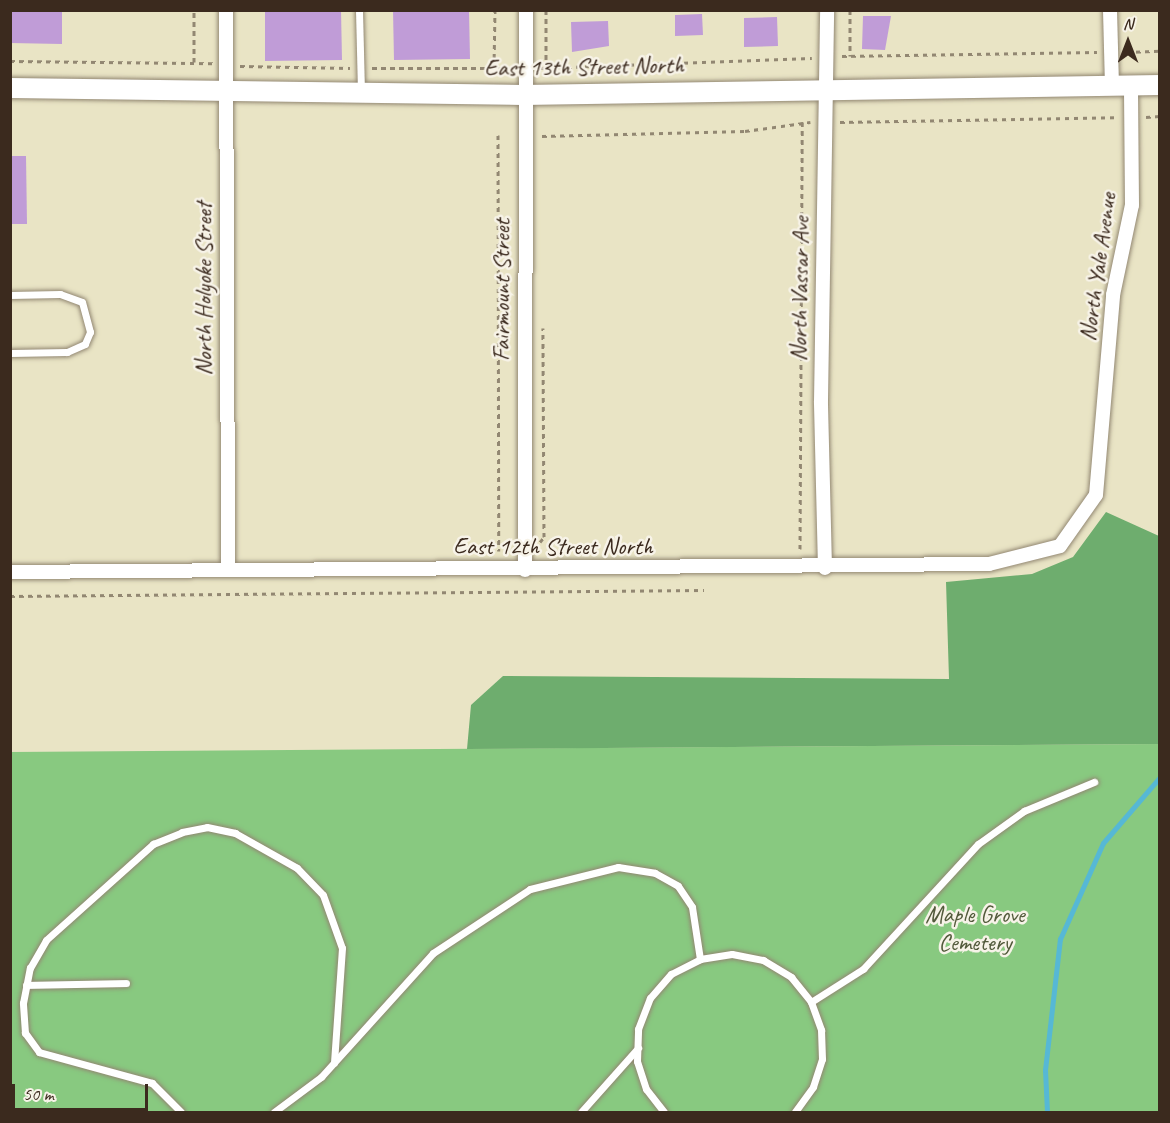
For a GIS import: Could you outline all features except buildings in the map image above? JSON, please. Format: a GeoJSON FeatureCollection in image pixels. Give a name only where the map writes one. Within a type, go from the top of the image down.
{"type":"FeatureCollection","features":[{"type":"Feature","properties":{"kind":"main road","name":"East 13th Street North"},"geometry":{"type":"LineString","coordinates":[[10,88],[228,89],[361,95],[523,95],[825,86],[1160,85]]}},
{"type":"Feature","properties":{"kind":"street","name":"North Holyoke Street"},"geometry":{"type":"LineString","coordinates":[[226,10],[228,568]]}},
{"type":"Feature","properties":{"kind":"street","name":"Fairmount Street"},"geometry":{"type":"LineString","coordinates":[[525,570],[523,95],[527,68],[526,10]]}},
{"type":"Feature","properties":{"kind":"street","name":"North Vassar Ave"},"geometry":{"type":"LineString","coordinates":[[825,568],[827,10]]}},
{"type":"Feature","properties":{"kind":"street"},"geometry":{"type":"LineString","coordinates":[[1110,10],[1112,85]]}},
{"type":"Feature","properties":{"kind":"street","name":"North Yale Avenue"},"geometry":{"type":"LineString","coordinates":[[1078,520],[1096,495],[1113,295],[1132,205],[1131,85]]}},
{"type":"Feature","properties":{"kind":"street","name":"East 12th Street North"},"geometry":{"type":"LineString","coordinates":[[10,572],[228,568],[525,570],[825,568],[989,564],[1060,546],[1078,520]]}},
{"type":"Feature","properties":{"kind":"lane"},"geometry":{"type":"LineString","coordinates":[[359,10],[361,95]]}},
{"type":"Feature","properties":{"kind":"lane"},"geometry":{"type":"LineString","coordinates":[[10,295],[60,294],[82,302],[90,332],[85,344],[68,352],[10,353]]}},
{"type":"Feature","properties":{"kind":"lane"},"geometry":{"type":"LineString","coordinates":[[811,1002],[863,969],[978,844],[1024,811],[1094,782]]}},
{"type":"Feature","properties":{"kind":"lane"},"geometry":{"type":"LineString","coordinates":[[181,1113],[152,1083],[39,1052],[26,1033],[26,985],[46,940],[153,844],[207,827],[235,833],[297,868],[334,917],[342,948],[334,1063]]}},
{"type":"Feature","properties":{"kind":"lane"},"geometry":{"type":"LineString","coordinates":[[274,1113],[334,1063],[433,953],[530,889],[582,873],[618,867],[656,873],[678,886],[692,907],[700,959]]}},
{"type":"Feature","properties":{"kind":"lane"},"geometry":{"type":"LineString","coordinates":[[664,1113],[646,1089],[638,1048],[650,998],[671,974],[700,959],[732,954],[763,960],[791,977],[811,1002],[821,1030],[822,1059],[813,1088],[795,1113]]}},
{"type":"Feature","properties":{"kind":"lane"},"geometry":{"type":"LineString","coordinates":[[26,985],[126,983]]}},
{"type":"Feature","properties":{"kind":"lane"},"geometry":{"type":"LineString","coordinates":[[581,1113],[638,1048]]}},
{"type":"Feature","properties":{"kind":"path"},"geometry":{"type":"LineString","coordinates":[[194,10],[194,62]]}},
{"type":"Feature","properties":{"kind":"path"},"geometry":{"type":"LineString","coordinates":[[494,67],[495,10]]}},
{"type":"Feature","properties":{"kind":"path"},"geometry":{"type":"LineString","coordinates":[[546,10],[546,68]]}},
{"type":"Feature","properties":{"kind":"path"},"geometry":{"type":"LineString","coordinates":[[850,10],[850,56]]}},
{"type":"Feature","properties":{"kind":"path"},"geometry":{"type":"LineString","coordinates":[[10,61],[194,62],[360,68],[546,68],[850,56],[1160,51]]}},
{"type":"Feature","properties":{"kind":"path"},"geometry":{"type":"LineString","coordinates":[[542,135],[745,131],[801,122],[1160,116]]}},
{"type":"Feature","properties":{"kind":"path"},"geometry":{"type":"LineString","coordinates":[[800,550],[801,122]]}},
{"type":"Feature","properties":{"kind":"path"},"geometry":{"type":"LineString","coordinates":[[498,135],[499,551]]}},
{"type":"Feature","properties":{"kind":"path"},"geometry":{"type":"LineString","coordinates":[[10,596],[704,590]]}},
{"type":"Feature","properties":{"kind":"green space"},"geometry":{"type":"Polygon","coordinates":[[[1106,512],[1159,536],[1159,744],[467,749],[471,705],[503,676],[949,679],[946,582],[1032,574],[1073,557],[1106,512]]]}},
{"type":"Feature","properties":{"kind":"green space","name":"Maple Grove Cemetery"},"geometry":{"type":"Polygon","coordinates":[[[1159,744],[1159,1112],[11,1112],[10,752],[1159,744]]]}},
{"type":"Feature","properties":{"kind":"waterway"},"geometry":{"type":"LineString","coordinates":[[1047,1112],[1045,1070],[1060,939],[1103,843],[1160,777]]}}]}
